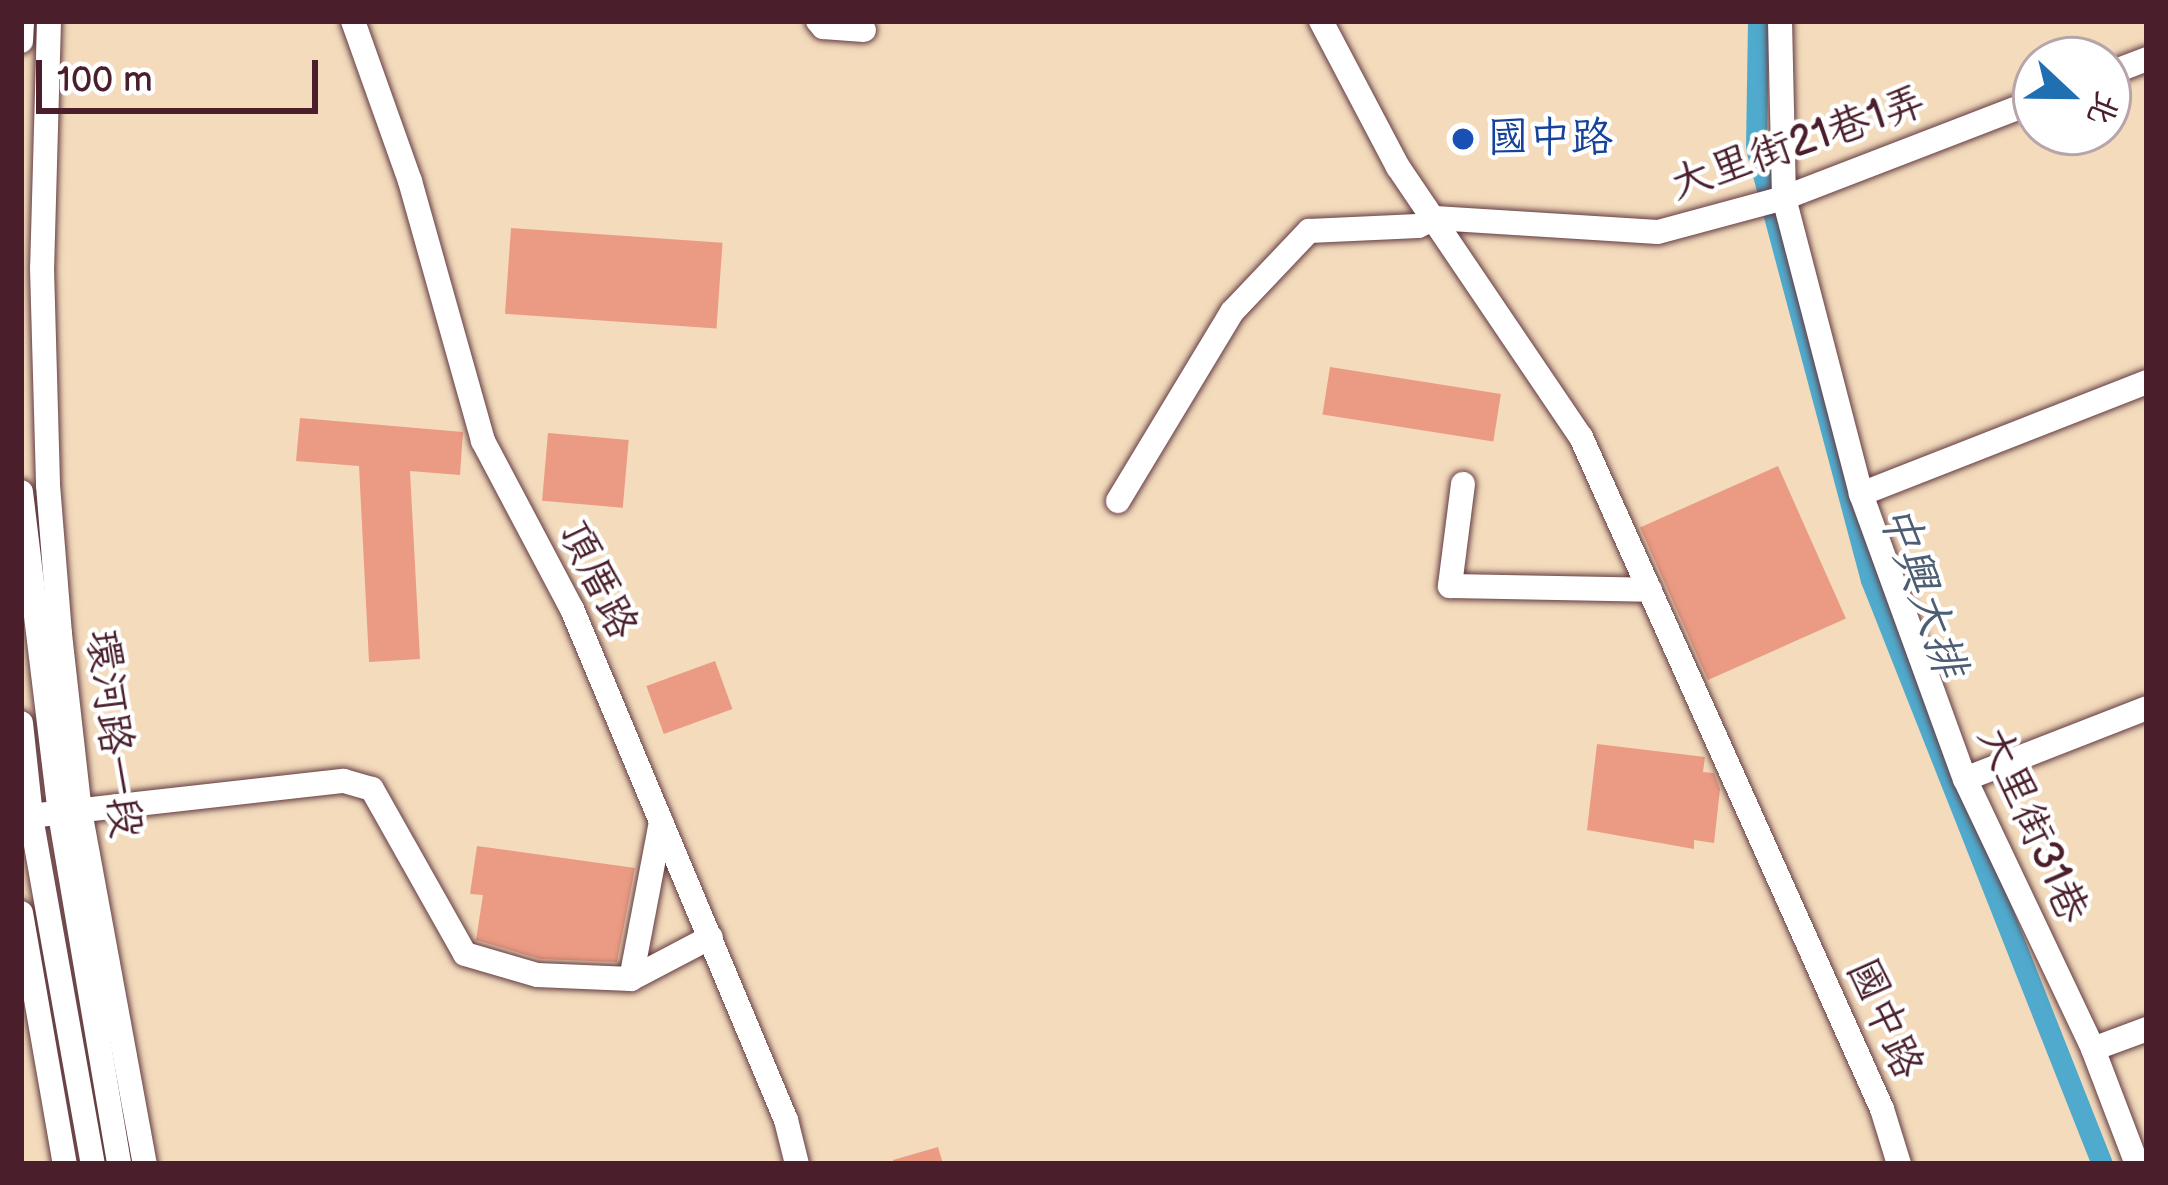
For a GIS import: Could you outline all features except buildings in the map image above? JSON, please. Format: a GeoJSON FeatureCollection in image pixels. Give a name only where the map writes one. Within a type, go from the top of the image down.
{"type":"FeatureCollection","features":[{"type":"Feature","properties":{"kind":"street"},"geometry":{"type":"LineString","coordinates":[[21,41],[22,21]]}},
{"type":"Feature","properties":{"kind":"street","name":"環河路一段"},"geometry":{"type":"LineString","coordinates":[[49,21],[42,268],[48,484],[70,813],[145,1164]]}},
{"type":"Feature","properties":{"kind":"street","name":"頂厝路"},"geometry":{"type":"LineString","coordinates":[[353,21],[410,181],[483,441],[572,609],[786,1120],[797,1164]]}},
{"type":"Feature","properties":{"kind":"street"},"geometry":{"type":"LineString","coordinates":[[818,21],[823,27],[864,30]]}},
{"type":"Feature","properties":{"kind":"street","name":"國中路"},"geometry":{"type":"LineString","coordinates":[[1321,21],[1397,167],[1581,437],[1882,1109],[1899,1164]]}},
{"type":"Feature","properties":{"kind":"street","name":"大里街31巷"},"geometry":{"type":"LineString","coordinates":[[1780,21],[1784,199],[1861,494],[1965,779],[2093,1049],[2137,1164]]}},
{"type":"Feature","properties":{"kind":"street","name":"大里街21巷1弄"},"geometry":{"type":"LineString","coordinates":[[1118,501],[1232,312],[1309,231],[1398,228],[1436,218],[1658,232],[1784,199],[2012,110]]}},
{"type":"Feature","properties":{"kind":"street"},"geometry":{"type":"LineString","coordinates":[[1861,494],[2147,382]]}},
{"type":"Feature","properties":{"kind":"street"},"geometry":{"type":"LineString","coordinates":[[1463,484],[1450,586],[1650,590]]}},
{"type":"Feature","properties":{"kind":"street","name":"環河路一段"},"geometry":{"type":"LineString","coordinates":[[21,492],[119,1164]]}},
{"type":"Feature","properties":{"kind":"street"},"geometry":{"type":"LineString","coordinates":[[1965,779],[2147,708]]}},
{"type":"Feature","properties":{"kind":"street"},"geometry":{"type":"LineString","coordinates":[[21,723],[26,817],[93,1164]]}},
{"type":"Feature","properties":{"kind":"street"},"geometry":{"type":"LineString","coordinates":[[26,817],[344,782],[372,789],[465,954],[537,975],[631,979],[711,937]]}},
{"type":"Feature","properties":{"kind":"street"},"geometry":{"type":"LineString","coordinates":[[631,979],[662,820]]}},
{"type":"Feature","properties":{"kind":"street"},"geometry":{"type":"LineString","coordinates":[[21,913],[65,1164]]}},
{"type":"Feature","properties":{"kind":"street"},"geometry":{"type":"LineString","coordinates":[[2093,1049],[2147,1029]]}},
{"type":"Feature","properties":{"kind":"waterway","name":"中興大排"},"geometry":{"type":"LineString","coordinates":[[1758,21],[1756,148],[1871,580],[2102,1164]]}},
{"type":"Feature","properties":{"kind":"place","name":"國中路"},"geometry":{"type":"Point","coordinates":[1463,139]}}]}
